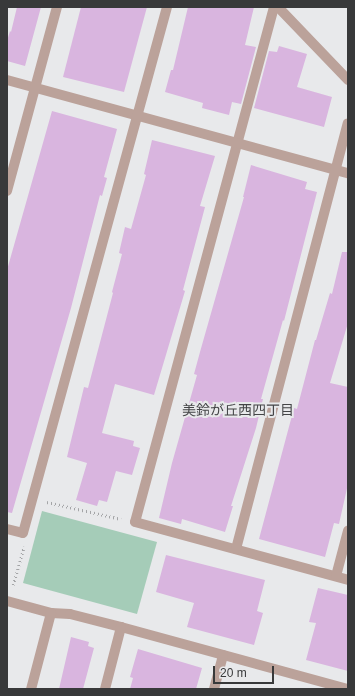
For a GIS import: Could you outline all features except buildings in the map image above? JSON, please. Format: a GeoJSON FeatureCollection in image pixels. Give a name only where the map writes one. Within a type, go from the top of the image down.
{"type":"FeatureCollection","features":[{"type":"Feature","properties":{"kind":"street"},"geometry":{"type":"LineString","coordinates":[[7,191],[57,7]]}},
{"type":"Feature","properties":{"kind":"street"},"geometry":{"type":"LineString","coordinates":[[7,529],[23,533],[167,7]]}},
{"type":"Feature","properties":{"kind":"street"},"geometry":{"type":"LineString","coordinates":[[274,7],[135,522],[348,580]]}},
{"type":"Feature","properties":{"kind":"street"},"geometry":{"type":"LineString","coordinates":[[278,7],[348,80]]}},
{"type":"Feature","properties":{"kind":"street"},"geometry":{"type":"LineString","coordinates":[[7,80],[348,172]]}},
{"type":"Feature","properties":{"kind":"street"},"geometry":{"type":"LineString","coordinates":[[236,549],[348,123]]}},
{"type":"Feature","properties":{"kind":"street"},"geometry":{"type":"LineString","coordinates":[[336,576],[348,531]]}},
{"type":"Feature","properties":{"kind":"street"},"geometry":{"type":"LineString","coordinates":[[7,601],[51,613],[70,614],[121,627],[223,655],[321,685],[348,689]]}},
{"type":"Feature","properties":{"kind":"street"},"geometry":{"type":"LineString","coordinates":[[31,689],[51,613]]}},
{"type":"Feature","properties":{"kind":"street"},"geometry":{"type":"LineString","coordinates":[[105,689],[121,627]]}},
{"type":"Feature","properties":{"kind":"street"},"geometry":{"type":"LineString","coordinates":[[214,689],[223,655]]}},
{"type":"Feature","properties":{"kind":"path"},"geometry":{"type":"LineString","coordinates":[[33,498],[135,522]]}},
{"type":"Feature","properties":{"kind":"path"},"geometry":{"type":"LineString","coordinates":[[13,585],[26,540],[23,533]]}},
{"type":"Feature","properties":{"kind":"green space"},"geometry":{"type":"Polygon","coordinates":[[[42,511],[157,542],[137,614],[23,583],[42,511]]]}},
{"type":"Feature","properties":{"kind":"district","name":"美鈴が丘西四丁目"},"geometry":{"type":"Point","coordinates":[238,410]}}]}
